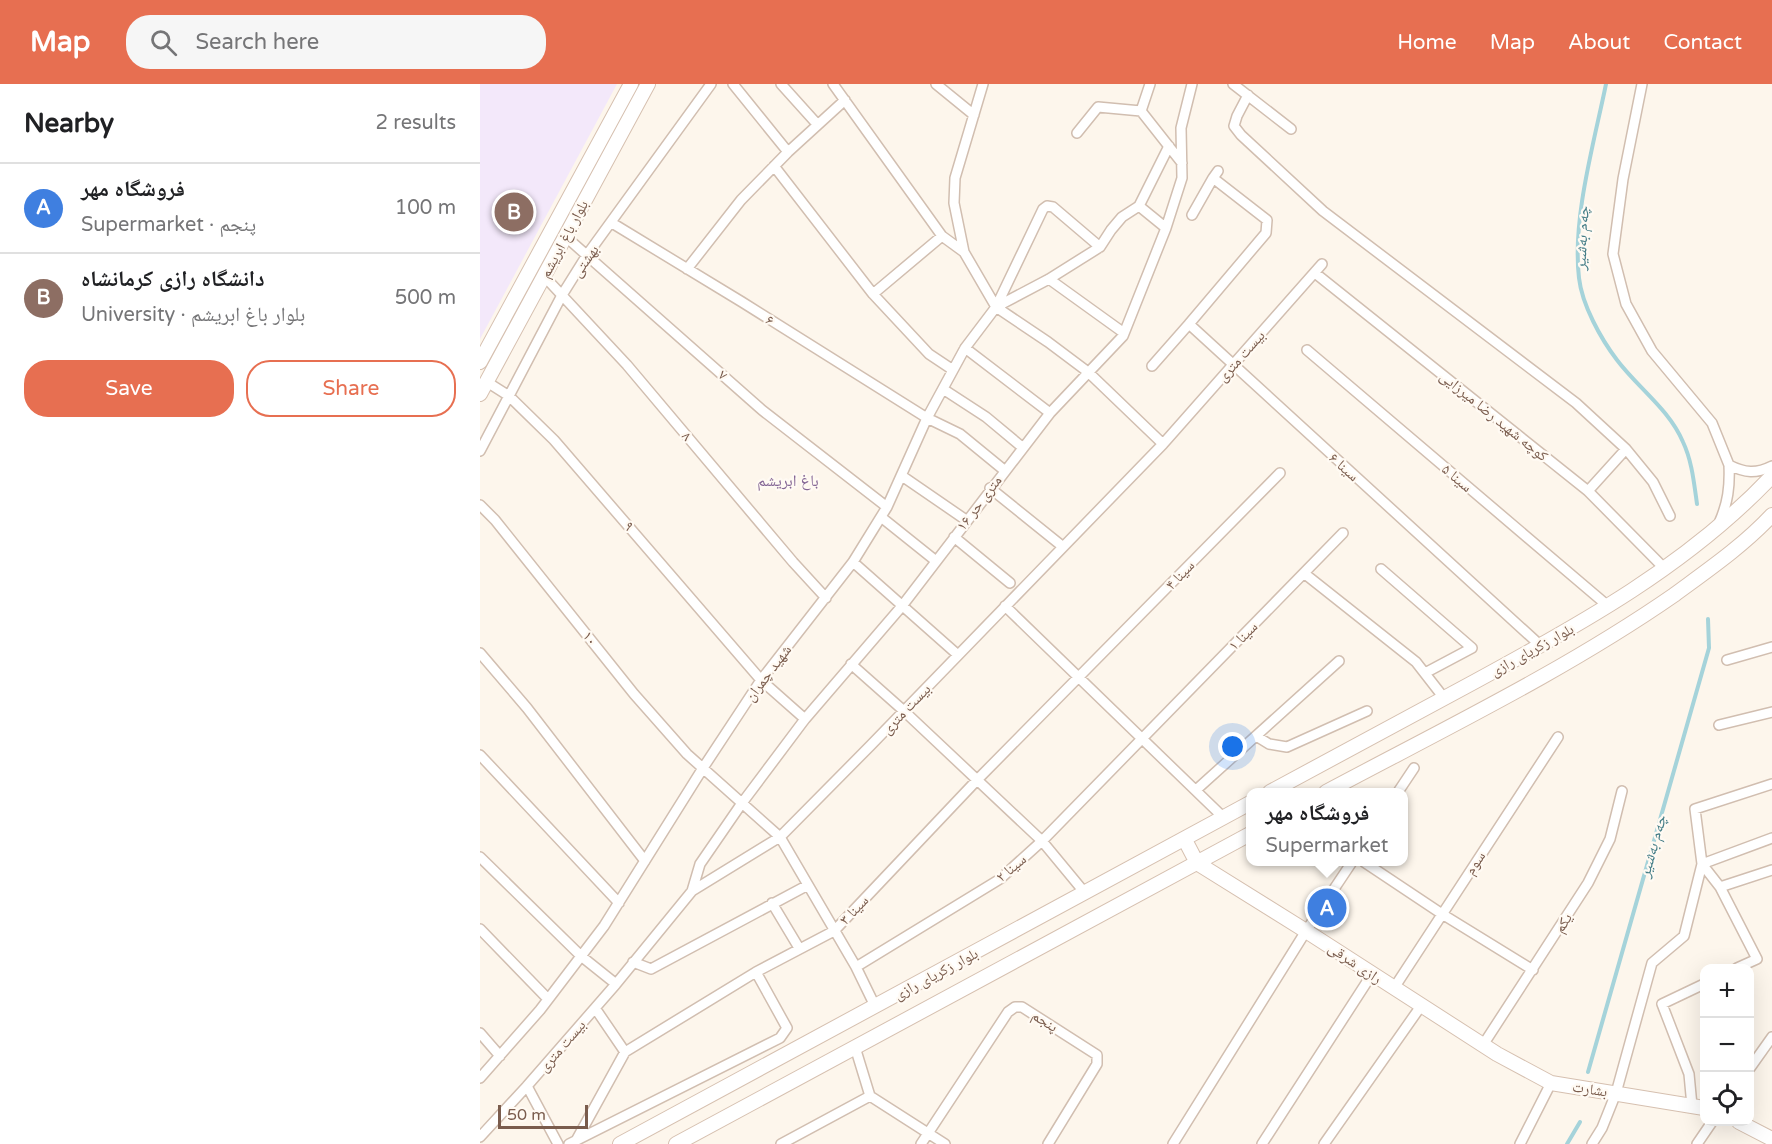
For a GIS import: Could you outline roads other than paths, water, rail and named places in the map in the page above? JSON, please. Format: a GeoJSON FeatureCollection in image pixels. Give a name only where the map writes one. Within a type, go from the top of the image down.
{"type":"FeatureCollection","features":[{"type":"Feature","properties":{"kind":"main road","name":"بلوار باغ ابریشم"},"geometry":{"type":"LineString","coordinates":[[480,362],[631,84]]}},
{"type":"Feature","properties":{"kind":"main road","name":"بلوار باغ ابریشم"},"geometry":{"type":"LineString","coordinates":[[483,388],[648,84]]}},
{"type":"Feature","properties":{"kind":"main road","name":"بلوار زکریای رازی"},"geometry":{"type":"LineString","coordinates":[[1277,788],[1541,646],[1608,606],[1665,569],[1716,530],[1772,476]]}},
{"type":"Feature","properties":{"kind":"main road","name":"بلوار زکریای رازی"},"geometry":{"type":"LineString","coordinates":[[1333,788],[1608,638],[1722,560],[1772,515]]}},
{"type":"Feature","properties":{"kind":"main road","name":"بلوار زکریای رازی"},"geometry":{"type":"LineString","coordinates":[[621,1144],[1246,806]]}},
{"type":"Feature","properties":{"kind":"main road","name":"بلوار زکریای رازی"},"geometry":{"type":"LineString","coordinates":[[676,1144],[1246,837]]}},
{"type":"Feature","properties":{"kind":"main road"},"geometry":{"type":"LineString","coordinates":[[1185,840],[1197,863]]}},
{"type":"Feature","properties":{"kind":"main road","name":"رازی شرقی"},"geometry":{"type":"LineString","coordinates":[[1197,863],[1483,1046]]}},
{"type":"Feature","properties":{"kind":"main road","name":"بشارت"},"geometry":{"type":"LineString","coordinates":[[1483,1046],[1551,1083],[1698,1107]]}},
{"type":"Feature","properties":{"kind":"main road"},"geometry":{"type":"LineString","coordinates":[[1747,1126],[1772,1139]]}},
{"type":"Feature","properties":{"kind":"street","name":"بهشتی"},"geometry":{"type":"LineString","coordinates":[[480,451],[562,295],[587,255],[711,84]]}},
{"type":"Feature","properties":{"kind":"street"},"geometry":{"type":"LineString","coordinates":[[733,84],[788,152]]}},
{"type":"Feature","properties":{"kind":"street"},"geometry":{"type":"LineString","coordinates":[[781,84],[817,124]]}},
{"type":"Feature","properties":{"kind":"street"},"geometry":{"type":"LineString","coordinates":[[833,84],[942,236],[964,252]]}},
{"type":"Feature","properties":{"kind":"street"},"geometry":{"type":"LineString","coordinates":[[936,84],[974,115]]}},
{"type":"Feature","properties":{"kind":"street"},"geometry":{"type":"LineString","coordinates":[[982,84],[955,178],[954,202],[964,252],[996,307],[1088,372],[1163,444]]}},
{"type":"Feature","properties":{"kind":"street"},"geometry":{"type":"LineString","coordinates":[[1141,111],[1150,84]]}},
{"type":"Feature","properties":{"kind":"street","name":"۱۶ متری حر"},"geometry":{"type":"LineString","coordinates":[[692,891],[700,864],[742,803],[806,719],[902,606],[990,488],[1050,413],[1124,333],[1166,228],[1182,178],[1181,128],[1192,84]]}},
{"type":"Feature","properties":{"kind":"street"},"geometry":{"type":"LineString","coordinates":[[1233,84],[1291,129]]}},
{"type":"Feature","properties":{"kind":"street"},"geometry":{"type":"LineString","coordinates":[[1642,84],[1623,179],[1613,254],[1626,304],[1652,351],[1712,423],[1730,465],[1727,506],[1716,530]]}},
{"type":"Feature","properties":{"kind":"street"},"geometry":{"type":"LineString","coordinates":[[1248,95],[1234,126],[1241,135],[1323,211],[1576,403],[1626,449],[1653,482],[1670,516]]}},
{"type":"Feature","properties":{"kind":"street"},"geometry":{"type":"LineString","coordinates":[[687,269],[741,200],[817,124],[845,100]]}},
{"type":"Feature","properties":{"kind":"street"},"geometry":{"type":"LineString","coordinates":[[1077,133],[1098,107],[1141,111],[1182,163]]}},
{"type":"Feature","properties":{"kind":"street"},"geometry":{"type":"LineString","coordinates":[[996,307],[1049,279],[1100,247],[1122,217],[1139,206],[1169,146]]}},
{"type":"Feature","properties":{"kind":"street"},"geometry":{"type":"LineString","coordinates":[[774,166],[873,294],[929,354],[953,370]]}},
{"type":"Feature","properties":{"kind":"street"},"geometry":{"type":"LineString","coordinates":[[1152,366],[1266,233],[1268,226],[1267,220],[1215,175],[1192,215]]}},
{"type":"Feature","properties":{"kind":"street"},"geometry":{"type":"LineString","coordinates":[[1139,206],[1166,228]]}},
{"type":"Feature","properties":{"kind":"street"},"geometry":{"type":"LineString","coordinates":[[996,307],[1043,209],[1053,207],[1100,247]]}},
{"type":"Feature","properties":{"kind":"street","name":"۶"},"geometry":{"type":"LineString","coordinates":[[612,223],[927,418],[960,434],[1004,470]]}},
{"type":"Feature","properties":{"kind":"street","name":"۷"},"geometry":{"type":"LineString","coordinates":[[566,236],[762,410],[887,507]]}},
{"type":"Feature","properties":{"kind":"street"},"geometry":{"type":"LineString","coordinates":[[873,294],[942,236]]}},
{"type":"Feature","properties":{"kind":"street","name":"بیست متری"},"geometry":{"type":"LineString","coordinates":[[480,1137],[616,984],[692,891],[780,837],[1163,444],[1322,264]]}},
{"type":"Feature","properties":{"kind":"street","name":"کوچه شهید رضا میرزایی"},"geometry":{"type":"LineString","coordinates":[[1315,273],[1588,491],[1665,569]]}},
{"type":"Feature","properties":{"kind":"street","name":"۸"},"geometry":{"type":"LineString","coordinates":[[544,276],[627,365],[826,598]]}},
{"type":"Feature","properties":{"kind":"street"},"geometry":{"type":"LineString","coordinates":[[1049,279],[1124,333]]}},
{"type":"Feature","properties":{"kind":"street","name":"شهید چمران"},"geometry":{"type":"LineString","coordinates":[[480,1078],[548,999],[581,956],[619,903],[760,680],[853,562],[887,507],[927,418],[965,348],[996,307]]}},
{"type":"Feature","properties":{"kind":"street","name":"سینا ۶"},"geometry":{"type":"LineString","coordinates":[[1189,324],[1541,646]]}},
{"type":"Feature","properties":{"kind":"street"},"geometry":{"type":"LineString","coordinates":[[965,348],[1050,413]]}},
{"type":"Feature","properties":{"kind":"street","name":"سینا ۵"},"geometry":{"type":"LineString","coordinates":[[1307,351],[1608,606]]}},
{"type":"Feature","properties":{"kind":"street","name":"۹"},"geometry":{"type":"LineString","coordinates":[[483,388],[509,396],[554,440],[760,680],[806,719]]}},
{"type":"Feature","properties":{"kind":"street"},"geometry":{"type":"LineString","coordinates":[[943,389],[986,417],[1022,447]]}},
{"type":"Feature","properties":{"kind":"street"},"geometry":{"type":"LineString","coordinates":[[1588,491],[1626,449]]}},
{"type":"Feature","properties":{"kind":"street"},"geometry":{"type":"LineString","coordinates":[[1730,465],[1742,472],[1760,472],[1772,466]]}},
{"type":"Feature","properties":{"kind":"street","name":"سینا ۴"},"geometry":{"type":"LineString","coordinates":[[1079,678],[1280,473]]}},
{"type":"Feature","properties":{"kind":"street"},"geometry":{"type":"LineString","coordinates":[[902,476],[966,520]]}},
{"type":"Feature","properties":{"kind":"street"},"geometry":{"type":"LineString","coordinates":[[990,488],[1062,546]]}},
{"type":"Feature","properties":{"kind":"street","name":"۱۰"},"geometry":{"type":"LineString","coordinates":[[480,505],[495,520],[634,693],[687,754],[780,837],[856,966],[875,1006]]}},
{"type":"Feature","properties":{"kind":"street"},"geometry":{"type":"LineString","coordinates":[[881,517],[936,561]]}},
{"type":"Feature","properties":{"kind":"street","name":"۱ سینا"},"geometry":{"type":"LineString","coordinates":[[1142,738],[1343,533]]}},
{"type":"Feature","properties":{"kind":"street"},"geometry":{"type":"LineString","coordinates":[[954,537],[1010,583]]}},
{"type":"Feature","properties":{"kind":"street"},"geometry":{"type":"LineString","coordinates":[[853,562],[958,655]]}},
{"type":"Feature","properties":{"kind":"street"},"geometry":{"type":"LineString","coordinates":[[1381,569],[1472,648],[1425,673]]}},
{"type":"Feature","properties":{"kind":"street"},"geometry":{"type":"LineString","coordinates":[[1305,574],[1416,662],[1444,698]]}},
{"type":"Feature","properties":{"kind":"street"},"geometry":{"type":"LineString","coordinates":[[1005,606],[1224,818]]}},
{"type":"Feature","properties":{"kind":"street"},"geometry":{"type":"LineString","coordinates":[[1727,660],[1772,647]]}},
{"type":"Feature","properties":{"kind":"street"},"geometry":{"type":"LineString","coordinates":[[480,653],[527,708],[645,861]]}},
{"type":"Feature","properties":{"kind":"street"},"geometry":{"type":"LineString","coordinates":[[1196,790],[1339,661]]}},
{"type":"Feature","properties":{"kind":"street"},"geometry":{"type":"LineString","coordinates":[[851,664],[1042,841],[1085,892]]}},
{"type":"Feature","properties":{"kind":"street","name":"سینا ۳"},"geometry":{"type":"LineString","coordinates":[[625,1052],[756,972],[834,931],[977,780],[1079,678]]}},
{"type":"Feature","properties":{"kind":"street"},"geometry":{"type":"LineString","coordinates":[[1256,736],[1269,744],[1287,747],[1367,711]]}},
{"type":"Feature","properties":{"kind":"street"},"geometry":{"type":"LineString","coordinates":[[1719,726],[1772,712]]}},
{"type":"Feature","properties":{"kind":"street","name":"سوم"},"geometry":{"type":"LineString","coordinates":[[1394,988],[1558,737]]}},
{"type":"Feature","properties":{"kind":"street","name":"سینا ۲"},"geometry":{"type":"LineString","coordinates":[[856,966],[1000,879],[1042,841],[1142,738]]}},
{"type":"Feature","properties":{"kind":"street"},"geometry":{"type":"LineString","coordinates":[[480,755],[619,903]]}},
{"type":"Feature","properties":{"kind":"street"},"geometry":{"type":"LineString","coordinates":[[1401,788],[1414,768]]}},
{"type":"Feature","properties":{"kind":"street"},"geometry":{"type":"LineString","coordinates":[[1592,1144],[1602,1128],[1616,1093],[1652,963],[1684,936],[1702,864],[1695,809],[1772,784]]}},
{"type":"Feature","properties":{"kind":"street","name":"یکم"},"geometry":{"type":"LineString","coordinates":[[1483,1046],[1588,884],[1610,839],[1622,791]]}},
{"type":"Feature","properties":{"kind":"street"},"geometry":{"type":"LineString","coordinates":[[1702,864],[1772,838]]}},
{"type":"Feature","properties":{"kind":"street"},"geometry":{"type":"LineString","coordinates":[[480,857],[581,956],[616,984]]}},
{"type":"Feature","properties":{"kind":"street"},"geometry":{"type":"LineString","coordinates":[[1702,864],[1720,887],[1757,959],[1747,964]]}},
{"type":"Feature","properties":{"kind":"street"},"geometry":{"type":"LineString","coordinates":[[1173,1144],[1349,866]]}},
{"type":"Feature","properties":{"kind":"street"},"geometry":{"type":"LineString","coordinates":[[1371,866],[1442,914],[1533,970]]}},
{"type":"Feature","properties":{"kind":"street"},"geometry":{"type":"LineString","coordinates":[[1720,887],[1772,870]]}},
{"type":"Feature","properties":{"kind":"street"},"geometry":{"type":"LineString","coordinates":[[633,962],[651,969],[808,885]]}},
{"type":"Feature","properties":{"kind":"street"},"geometry":{"type":"LineString","coordinates":[[772,903],[799,948]]}},
{"type":"Feature","properties":{"kind":"street"},"geometry":{"type":"LineString","coordinates":[[480,929],[548,999]]}},
{"type":"Feature","properties":{"kind":"street"},"geometry":{"type":"LineString","coordinates":[[575,1143],[780,1038],[787,1028],[756,972]]}},
{"type":"Feature","properties":{"kind":"street"},"geometry":{"type":"LineString","coordinates":[[1262,1144],[1372,974]]}},
{"type":"Feature","properties":{"kind":"street"},"geometry":{"type":"LineString","coordinates":[[1698,1107],[1689,1074],[1662,1004],[1700,986]]}},
{"type":"Feature","properties":{"kind":"street"},"geometry":{"type":"LineString","coordinates":[[1326,1143],[1421,1006]]}},
{"type":"Feature","properties":{"kind":"street","name":"پنجم"},"geometry":{"type":"LineString","coordinates":[[921,1144],[1008,1012],[1015,1007],[1022,1007],[1097,1055],[1097,1064],[1048,1144]]}},
{"type":"Feature","properties":{"kind":"street"},"geometry":{"type":"LineString","coordinates":[[575,1143],[625,1052],[595,1008]]}},
{"type":"Feature","properties":{"kind":"street"},"geometry":{"type":"LineString","coordinates":[[480,1033],[500,1056]]}},
{"type":"Feature","properties":{"kind":"street"},"geometry":{"type":"LineString","coordinates":[[1754,1061],[1772,1037]]}},
{"type":"Feature","properties":{"kind":"street"},"geometry":{"type":"LineString","coordinates":[[764,1046],[771,1062]]}},
{"type":"Feature","properties":{"kind":"street"},"geometry":{"type":"LineString","coordinates":[[855,1047],[870,1096],[945,1144]]}},
{"type":"Feature","properties":{"kind":"street"},"geometry":{"type":"LineString","coordinates":[[1520,1144],[1551,1083]]}},
{"type":"Feature","properties":{"kind":"street"},"geometry":{"type":"LineString","coordinates":[[527,1086],[558,1144]]}},
{"type":"Feature","properties":{"kind":"street"},"geometry":{"type":"LineString","coordinates":[[781,1144],[870,1096]]}},
{"type":"Feature","properties":{"kind":"street"},"geometry":{"type":"LineString","coordinates":[[1697,1144],[1709,1126]]}},
{"type":"Feature","properties":{"kind":"street"},"geometry":{"type":"LineString","coordinates":[[794,1144],[799,1134]]}},
{"type":"Feature","properties":{"kind":"waterway","name":"چەم بەشیر"},"geometry":{"type":"LineString","coordinates":[[1606,84],[1581,206],[1578,255],[1581,288],[1593,321],[1611,352],[1662,409],[1677,430],[1689,457],[1697,504]]}},
{"type":"Feature","properties":{"kind":"waterway","name":"چەم بەشیر"},"geometry":{"type":"LineString","coordinates":[[1588,1072],[1709,648],[1708,619]]}},
{"type":"Feature","properties":{"kind":"waterway","name":"چەم بەشیر"},"geometry":{"type":"LineString","coordinates":[[1567,1144],[1580,1122]]}},
{"type":"Feature","properties":{"kind":"place","name":"دانشگاه رازی کرمانشاه"},"geometry":{"type":"Point","coordinates":[514,212]}},
{"type":"Feature","properties":{"kind":"place","name":"فروشگاه مهر"},"geometry":{"type":"Point","coordinates":[1327,908]}},
{"type":"Feature","properties":{"kind":"district","name":"باغ ابریشم"},"geometry":{"type":"Point","coordinates":[788,480]}}]}
